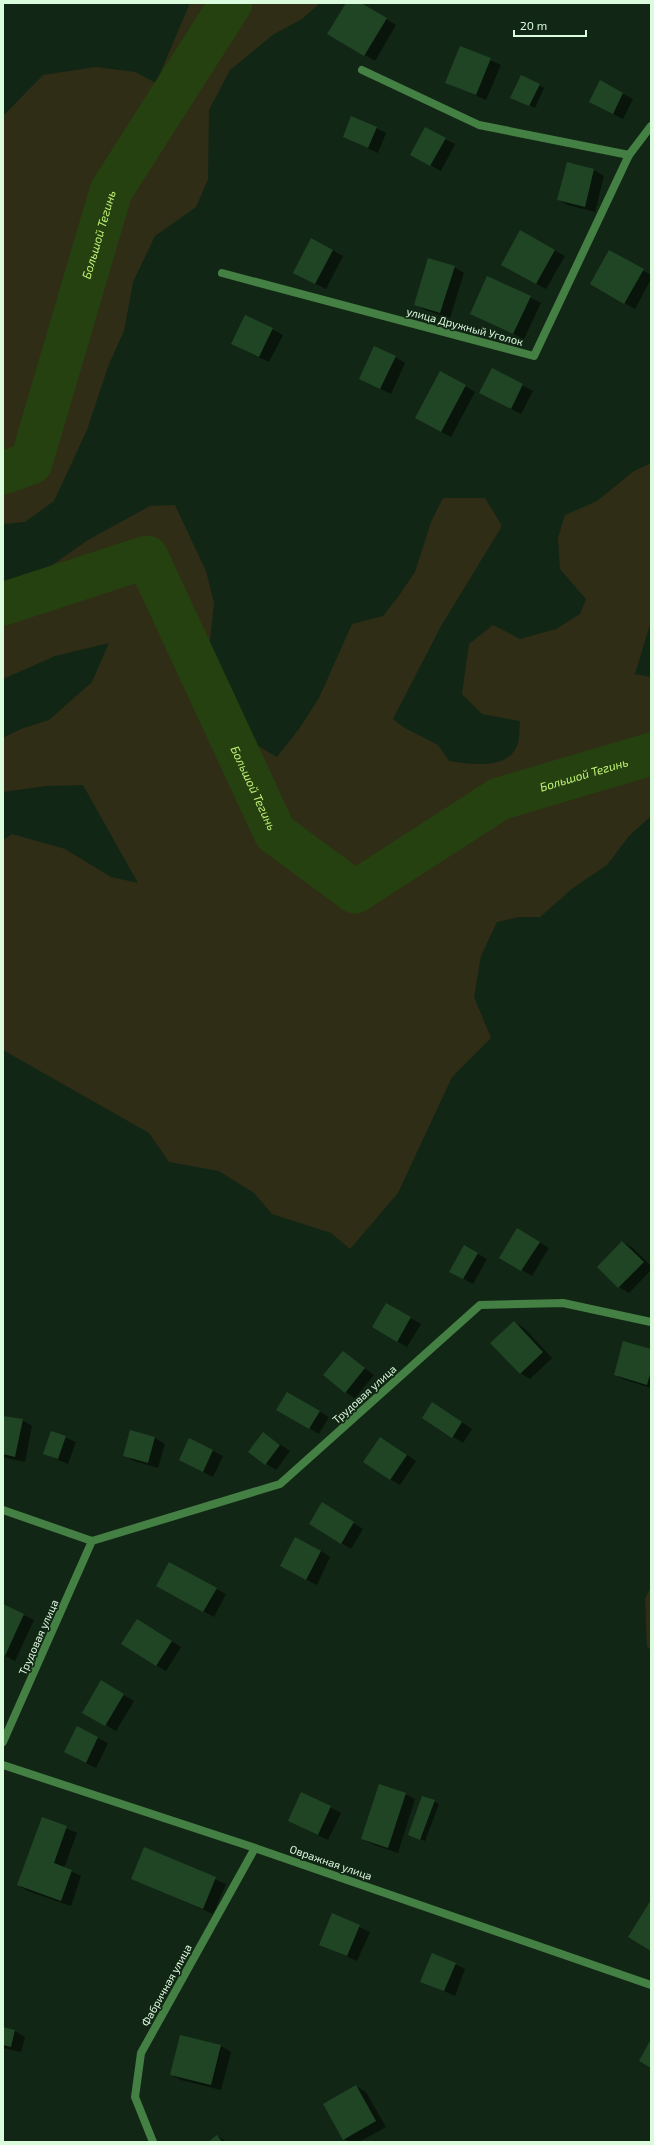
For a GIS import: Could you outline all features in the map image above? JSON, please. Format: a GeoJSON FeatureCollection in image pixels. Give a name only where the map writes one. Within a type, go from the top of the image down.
{"type":"FeatureCollection","features":[{"type":"Feature","properties":{"kind":"street"},"geometry":{"type":"LineString","coordinates":[[362,70],[479,125],[629,155]]}},
{"type":"Feature","properties":{"kind":"street","name":"улица Дружный Уголок"},"geometry":{"type":"LineString","coordinates":[[222,273],[534,356],[629,155],[651,126]]}},
{"type":"Feature","properties":{"kind":"street","name":"Трудовая улица"},"geometry":{"type":"LineString","coordinates":[[3,1742],[92,1541],[280,1484],[480,1305],[563,1303],[651,1322]]}},
{"type":"Feature","properties":{"kind":"street"},"geometry":{"type":"LineString","coordinates":[[3,1510],[92,1541]]}},
{"type":"Feature","properties":{"kind":"street","name":"Овражная улица"},"geometry":{"type":"LineString","coordinates":[[3,1765],[255,1848],[651,1985]]}},
{"type":"Feature","properties":{"kind":"street","name":"Фабричная улица"},"geometry":{"type":"LineString","coordinates":[[153,2142],[136,2097],[141,2053],[255,1848]]}},
{"type":"Feature","properties":{"kind":"shaded area"},"geometry":{"type":"Polygon","coordinates":[[[190,3],[320,3],[302,19],[274,34],[230,70],[209,110],[208,179],[196,207],[155,236],[133,282],[124,331],[109,364],[87,430],[54,501],[25,522],[3,524],[3,116],[43,75],[96,67],[135,72],[156,83],[190,3]]]}},
{"type":"Feature","properties":{"kind":"shaded area"},"geometry":{"type":"Polygon","coordinates":[[[651,463],[651,621],[635,674],[651,677],[651,816],[629,836],[607,865],[573,888],[540,917],[519,917],[497,922],[481,956],[474,997],[491,1038],[452,1077],[398,1193],[350,1249],[331,1233],[272,1214],[254,1193],[219,1171],[169,1162],[149,1133],[3,1050],[3,840],[12,834],[65,849],[111,877],[138,883],[83,785],[46,786],[3,792],[3,738],[21,729],[49,720],[92,682],[109,643],[55,656],[3,679],[3,583],[35,577],[88,540],[150,506],[175,505],[206,571],[214,603],[209,650],[218,678],[233,706],[238,734],[277,757],[299,729],[319,698],[352,624],[383,616],[415,572],[431,522],[443,498],[485,498],[502,526],[441,626],[393,719],[403,727],[438,745],[449,761],[488,764],[507,758],[514,752],[519,740],[520,721],[482,714],[462,694],[469,644],[493,625],[520,639],[556,629],[580,614],[586,599],[560,569],[558,538],[565,515],[597,501],[634,471],[651,463]]]}},
{"type":"Feature","properties":{"kind":"shaded area"},"geometry":{"type":"Polygon","coordinates":[[[651,1587],[651,1651],[647,1646],[645,1599],[651,1587]]]}},
{"type":"Feature","properties":{"kind":"building"},"geometry":{"type":"Polygon","coordinates":[[[346,3],[361,3],[387,18],[364,56],[327,34],[346,3]]]}},
{"type":"Feature","properties":{"kind":"building"},"geometry":{"type":"Polygon","coordinates":[[[460,46],[491,58],[476,95],[445,83],[460,46]]]}},
{"type":"Feature","properties":{"kind":"building"},"geometry":{"type":"Polygon","coordinates":[[[521,75],[540,84],[529,106],[510,98],[521,75]]]}},
{"type":"Feature","properties":{"kind":"building"},"geometry":{"type":"Polygon","coordinates":[[[600,80],[623,93],[613,114],[589,102],[600,80]]]}},
{"type":"Feature","properties":{"kind":"building"},"geometry":{"type":"Polygon","coordinates":[[[351,116],[377,127],[368,148],[343,137],[351,116]]]}},
{"type":"Feature","properties":{"kind":"building"},"geometry":{"type":"Polygon","coordinates":[[[425,127],[446,138],[430,166],[410,155],[425,127]]]}},
{"type":"Feature","properties":{"kind":"building"},"geometry":{"type":"Polygon","coordinates":[[[567,162],[594,169],[585,207],[557,200],[567,162]]]}},
{"type":"Feature","properties":{"kind":"building"},"geometry":{"type":"Polygon","coordinates":[[[520,230],[555,250],[536,284],[501,265],[520,230]]]}},
{"type":"Feature","properties":{"kind":"building"},"geometry":{"type":"Polygon","coordinates":[[[311,238],[333,250],[315,284],[293,273],[311,238]]]}},
{"type":"Feature","properties":{"kind":"building"},"geometry":{"type":"Polygon","coordinates":[[[609,250],[644,269],[624,304],[590,284],[609,250]]]}},
{"type":"Feature","properties":{"kind":"building"},"geometry":{"type":"Polygon","coordinates":[[[428,258],[455,266],[440,313],[414,305],[428,258]]]}},
{"type":"Feature","properties":{"kind":"building"},"geometry":{"type":"Polygon","coordinates":[[[487,276],[531,296],[513,334],[470,314],[487,276]]]}},
{"type":"Feature","properties":{"kind":"building"},"geometry":{"type":"Polygon","coordinates":[[[245,315],[273,328],[259,357],[231,344],[245,315]]]}},
{"type":"Feature","properties":{"kind":"building"},"geometry":{"type":"Polygon","coordinates":[[[374,346],[396,356],[380,389],[359,379],[374,346]]]}},
{"type":"Feature","properties":{"kind":"building"},"geometry":{"type":"Polygon","coordinates":[[[492,368],[523,384],[511,409],[479,393],[492,368]]]}},
{"type":"Feature","properties":{"kind":"building"},"geometry":{"type":"Polygon","coordinates":[[[440,371],[466,385],[441,432],[415,418],[440,371]]]}},
{"type":"Feature","properties":{"kind":"building"},"geometry":{"type":"Polygon","coordinates":[[[517,1228],[540,1242],[521,1271],[499,1258],[517,1228]]]}},
{"type":"Feature","properties":{"kind":"building"},"geometry":{"type":"Polygon","coordinates":[[[622,1241],[644,1262],[618,1288],[597,1267],[622,1241]]]}},
{"type":"Feature","properties":{"kind":"building"},"geometry":{"type":"Polygon","coordinates":[[[464,1245],[478,1253],[463,1279],[449,1272],[464,1245]]]}},
{"type":"Feature","properties":{"kind":"building"},"geometry":{"type":"Polygon","coordinates":[[[386,1303],[411,1317],[397,1342],[372,1327],[386,1303]]]}},
{"type":"Feature","properties":{"kind":"building"},"geometry":{"type":"Polygon","coordinates":[[[514,1321],[543,1352],[520,1374],[490,1343],[514,1321]]]}},
{"type":"Feature","properties":{"kind":"building"},"geometry":{"type":"Polygon","coordinates":[[[623,1341],[651,1349],[651,1371],[647,1385],[614,1375],[623,1341]]]}},
{"type":"Feature","properties":{"kind":"building"},"geometry":{"type":"Polygon","coordinates":[[[343,1351],[365,1368],[345,1393],[323,1375],[343,1351]]]}},
{"type":"Feature","properties":{"kind":"building"},"geometry":{"type":"Polygon","coordinates":[[[287,1392],[320,1411],[309,1429],[276,1410],[287,1392]]]}},
{"type":"Feature","properties":{"kind":"building"},"geometry":{"type":"Polygon","coordinates":[[[432,1402],[462,1422],[452,1438],[422,1418],[432,1402]]]}},
{"type":"Feature","properties":{"kind":"building"},"geometry":{"type":"Polygon","coordinates":[[[3,1416],[23,1419],[15,1457],[3,1454],[3,1416]]]}},
{"type":"Feature","properties":{"kind":"building"},"geometry":{"type":"Polygon","coordinates":[[[130,1430],[155,1437],[148,1463],[123,1456],[130,1430]]]}},
{"type":"Feature","properties":{"kind":"building"},"geometry":{"type":"Polygon","coordinates":[[[51,1431],[66,1436],[58,1459],[43,1454],[51,1431]]]}},
{"type":"Feature","properties":{"kind":"building"},"geometry":{"type":"Polygon","coordinates":[[[263,1432],[280,1445],[265,1465],[248,1452],[263,1432]]]}},
{"type":"Feature","properties":{"kind":"building"},"geometry":{"type":"Polygon","coordinates":[[[380,1437],[407,1455],[390,1480],[363,1462],[380,1437]]]}},
{"type":"Feature","properties":{"kind":"building"},"geometry":{"type":"Polygon","coordinates":[[[189,1438],[213,1450],[203,1472],[179,1460],[189,1438]]]}},
{"type":"Feature","properties":{"kind":"building"},"geometry":{"type":"Polygon","coordinates":[[[322,1502],[354,1522],[341,1544],[309,1524],[322,1502]]]}},
{"type":"Feature","properties":{"kind":"building"},"geometry":{"type":"Polygon","coordinates":[[[295,1537],[321,1551],[306,1580],[280,1566],[295,1537]]]}},
{"type":"Feature","properties":{"kind":"building"},"geometry":{"type":"Polygon","coordinates":[[[169,1562],[217,1588],[203,1612],[156,1586],[169,1562]]]}},
{"type":"Feature","properties":{"kind":"building"},"geometry":{"type":"Polygon","coordinates":[[[3,1604],[24,1614],[5,1656],[3,1655],[3,1604]]]}},
{"type":"Feature","properties":{"kind":"building"},"geometry":{"type":"Polygon","coordinates":[[[137,1619],[172,1641],[156,1666],[121,1644],[137,1619]]]}},
{"type":"Feature","properties":{"kind":"building"},"geometry":{"type":"Polygon","coordinates":[[[101,1680],[124,1694],[105,1726],[82,1713],[101,1680]]]}},
{"type":"Feature","properties":{"kind":"building"},"geometry":{"type":"Polygon","coordinates":[[[77,1726],[98,1737],[86,1763],[64,1752],[77,1726]]]}},
{"type":"Feature","properties":{"kind":"building"},"geometry":{"type":"Polygon","coordinates":[[[379,1784],[406,1793],[388,1848],[361,1839],[379,1784]]]}},
{"type":"Feature","properties":{"kind":"building"},"geometry":{"type":"Polygon","coordinates":[[[301,1792],[331,1806],[318,1835],[288,1821],[301,1792]]]}},
{"type":"Feature","properties":{"kind":"building"},"geometry":{"type":"Polygon","coordinates":[[[422,1796],[435,1800],[420,1840],[408,1835],[422,1796]]]}},
{"type":"Feature","properties":{"kind":"building"},"geometry":{"type":"Polygon","coordinates":[[[42,1817],[67,1826],[54,1863],[72,1870],[61,1901],[17,1885],[42,1817]]]}},
{"type":"Feature","properties":{"kind":"building"},"geometry":{"type":"Polygon","coordinates":[[[144,1847],[216,1877],[203,1909],[131,1879],[144,1847]]]}},
{"type":"Feature","properties":{"kind":"building"},"geometry":{"type":"Polygon","coordinates":[[[651,1900],[651,1951],[628,1937],[651,1900]]]}},
{"type":"Feature","properties":{"kind":"building"},"geometry":{"type":"Polygon","coordinates":[[[332,1913],[360,1925],[347,1956],[319,1945],[332,1913]]]}},
{"type":"Feature","properties":{"kind":"building"},"geometry":{"type":"Polygon","coordinates":[[[432,1953],[456,1963],[444,1991],[420,1982],[432,1953]]]}},
{"type":"Feature","properties":{"kind":"building"},"geometry":{"type":"Polygon","coordinates":[[[3,2027],[15,2030],[11,2047],[3,2045],[3,2027]]]}},
{"type":"Feature","properties":{"kind":"building"},"geometry":{"type":"Polygon","coordinates":[[[180,2035],[221,2045],[211,2085],[170,2075],[180,2035]]]}},
{"type":"Feature","properties":{"kind":"building"},"geometry":{"type":"Polygon","coordinates":[[[651,2039],[651,2068],[639,2061],[651,2039]]]}},
{"type":"Feature","properties":{"kind":"building"},"geometry":{"type":"Polygon","coordinates":[[[356,2085],[376,2121],[343,2140],[323,2104],[356,2085]]]}},
{"type":"Feature","properties":{"kind":"building"},"geometry":{"type":"Polygon","coordinates":[[[217,2135],[222,2142],[208,2142],[217,2135]]]}},
{"type":"Feature","properties":{"kind":"waterway","name":"Большой Тегинь"},"geometry":{"type":"LineString","coordinates":[[3,473],[31,463],[111,191],[231,3]]}},
{"type":"Feature","properties":{"kind":"waterway","name":"Большой Тегинь"},"geometry":{"type":"LineString","coordinates":[[3,604],[147,557],[275,833],[355,892],[499,799],[651,754]]}}]}
